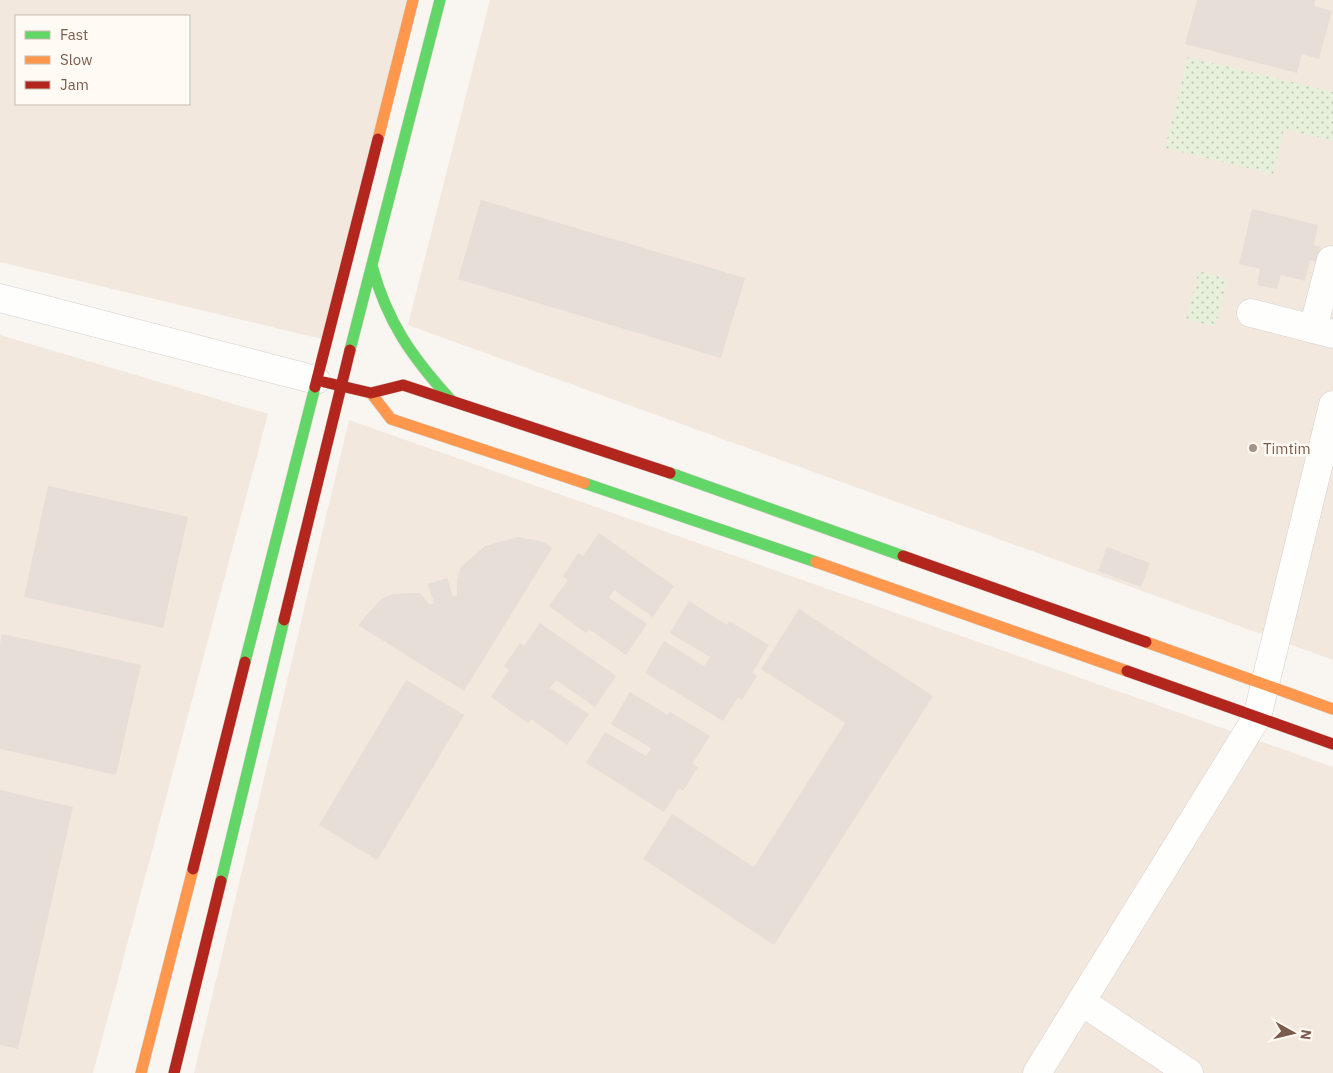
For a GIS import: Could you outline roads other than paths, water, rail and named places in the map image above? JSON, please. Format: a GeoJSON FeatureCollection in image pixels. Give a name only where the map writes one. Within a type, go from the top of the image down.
{"type":"FeatureCollection","features":[{"type":"Feature","properties":{"kind":"street"},"geometry":{"type":"LineString","coordinates":[[174,1073],[413,0]]}},
{"type":"Feature","properties":{"kind":"street"},"geometry":{"type":"LineString","coordinates":[[141,1073],[329,383],[372,266],[440,0]]}},
{"type":"Feature","properties":{"kind":"street"},"geometry":{"type":"LineString","coordinates":[[1251,313],[1323,332],[1331,260]]}},
{"type":"Feature","properties":{"kind":"street"},"geometry":{"type":"LineString","coordinates":[[372,266],[387,313],[398,337],[416,362],[453,402]]}},
{"type":"Feature","properties":{"kind":"street"},"geometry":{"type":"LineString","coordinates":[[0,298],[371,393],[403,385],[706,486],[1333,710]]}},
{"type":"Feature","properties":{"kind":"street"},"geometry":{"type":"LineString","coordinates":[[371,393],[390,419],[694,519],[1333,744]]}},
{"type":"Feature","properties":{"kind":"street"},"geometry":{"type":"LineString","coordinates":[[1037,1073],[1257,717],[1333,405]]}},
{"type":"Feature","properties":{"kind":"street"},"geometry":{"type":"LineString","coordinates":[[1082,1002],[1189,1073]]}},
{"type":"Feature","properties":{"kind":"place","name":"Timtim"},"geometry":{"type":"Point","coordinates":[1253,448]}}]}
